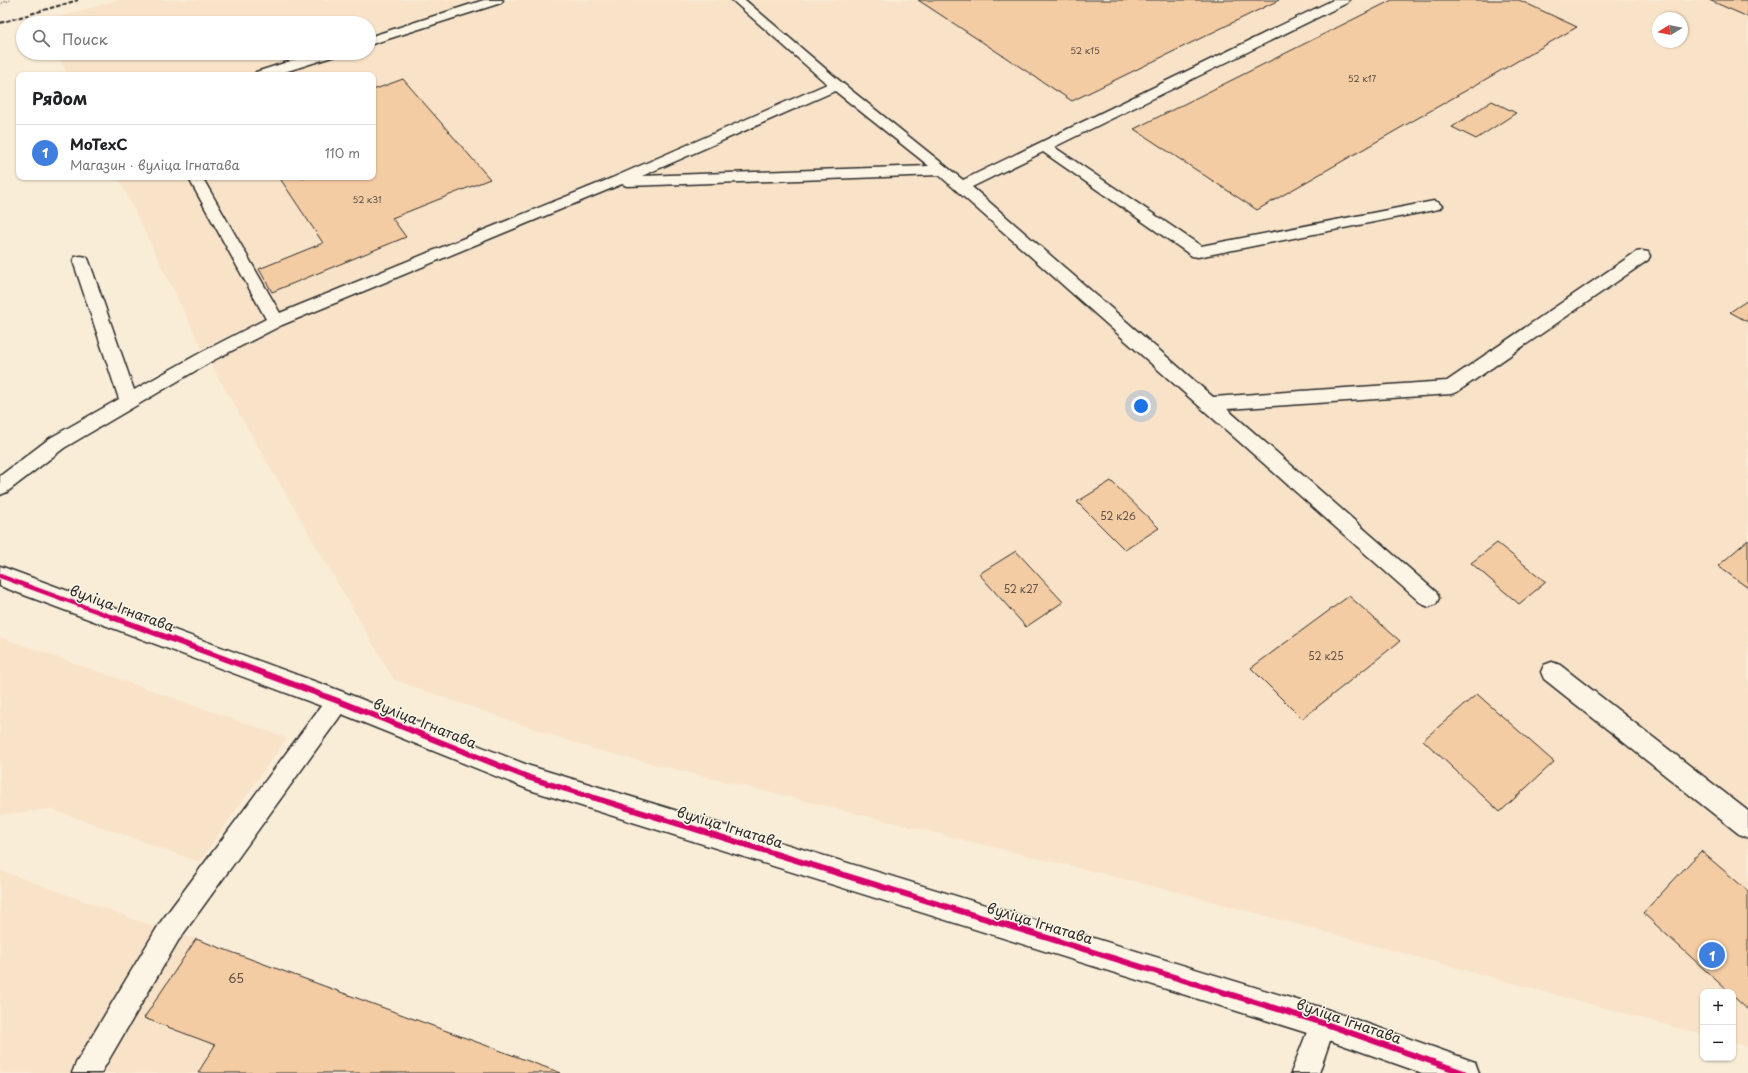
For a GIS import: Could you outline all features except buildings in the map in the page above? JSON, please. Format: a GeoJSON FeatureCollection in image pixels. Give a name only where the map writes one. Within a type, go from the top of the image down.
{"type":"FeatureCollection","features":[{"type":"Feature","properties":{"kind":"street","name":"вуліца Ігнатава"},"geometry":{"type":"LineString","coordinates":[[0,576],[338,701],[530,778],[1323,1023],[1464,1073]]}},
{"type":"Feature","properties":{"kind":"lane"},"geometry":{"type":"LineString","coordinates":[[376,39],[497,0]]}},
{"type":"Feature","properties":{"kind":"lane"},"geometry":{"type":"LineString","coordinates":[[738,0],[836,85],[962,186],[1429,598]]}},
{"type":"Feature","properties":{"kind":"lane"},"geometry":{"type":"LineString","coordinates":[[962,186],[1343,0]]}},
{"type":"Feature","properties":{"kind":"lane"},"geometry":{"type":"LineString","coordinates":[[270,72],[308,60]]}},
{"type":"Feature","properties":{"kind":"lane"},"geometry":{"type":"LineString","coordinates":[[0,487],[57,443],[206,357],[276,321],[617,181],[836,85]]}},
{"type":"Feature","properties":{"kind":"lane"},"geometry":{"type":"LineString","coordinates":[[1044,146],[1198,252],[1434,206]]}},
{"type":"Feature","properties":{"kind":"lane"},"geometry":{"type":"LineString","coordinates":[[617,181],[943,170]]}},
{"type":"Feature","properties":{"kind":"lane"},"geometry":{"type":"LineString","coordinates":[[197,180],[276,321]]}},
{"type":"Feature","properties":{"kind":"lane"},"geometry":{"type":"LineString","coordinates":[[1208,404],[1451,387],[1642,256]]}},
{"type":"Feature","properties":{"kind":"lane"},"geometry":{"type":"LineString","coordinates":[[81,261],[129,401]]}},
{"type":"Feature","properties":{"kind":"lane"},"geometry":{"type":"LineString","coordinates":[[1552,672],[1748,826]]}},
{"type":"Feature","properties":{"kind":"lane"},"geometry":{"type":"LineString","coordinates":[[86,1073],[169,932],[338,701]]}},
{"type":"Feature","properties":{"kind":"lane"},"geometry":{"type":"LineString","coordinates":[[1305,1073],[1323,1023]]}},
{"type":"Feature","properties":{"kind":"path"},"geometry":{"type":"LineString","coordinates":[[0,4],[10,0]]}},
{"type":"Feature","properties":{"kind":"shaded area"},"geometry":{"type":"Polygon","coordinates":[[[117,0],[1748,0],[1748,1047],[1736,1044],[1736,989],[1700,989],[1700,1034],[1185,894],[592,749],[394,680],[206,357],[119,180],[376,180],[376,72],[66,72],[60,60],[376,60],[376,16],[62,16],[117,0]]]}},
{"type":"Feature","properties":{"kind":"shaded area"},"geometry":{"type":"Polygon","coordinates":[[[0,637],[287,738],[199,862],[51,809],[0,815],[0,637]]]}},
{"type":"Feature","properties":{"kind":"shaded area"},"geometry":{"type":"Polygon","coordinates":[[[0,870],[169,932],[196,939],[561,1073],[0,1073],[0,870]]]}},
{"type":"Feature","properties":{"kind":"railway"},"geometry":{"type":"LineString","coordinates":[[24,16],[78,0]]}},
{"type":"Feature","properties":{"kind":"railway"},"geometry":{"type":"LineString","coordinates":[[0,23],[16,18]]}},
{"type":"Feature","properties":{"kind":"cycle path"},"geometry":{"type":"LineString","coordinates":[[0,576],[338,701],[530,778],[1323,1023],[1464,1073]]}},
{"type":"Feature","properties":{"kind":"place","name":"MoTexC"},"geometry":{"type":"Point","coordinates":[1712,955]}}]}
